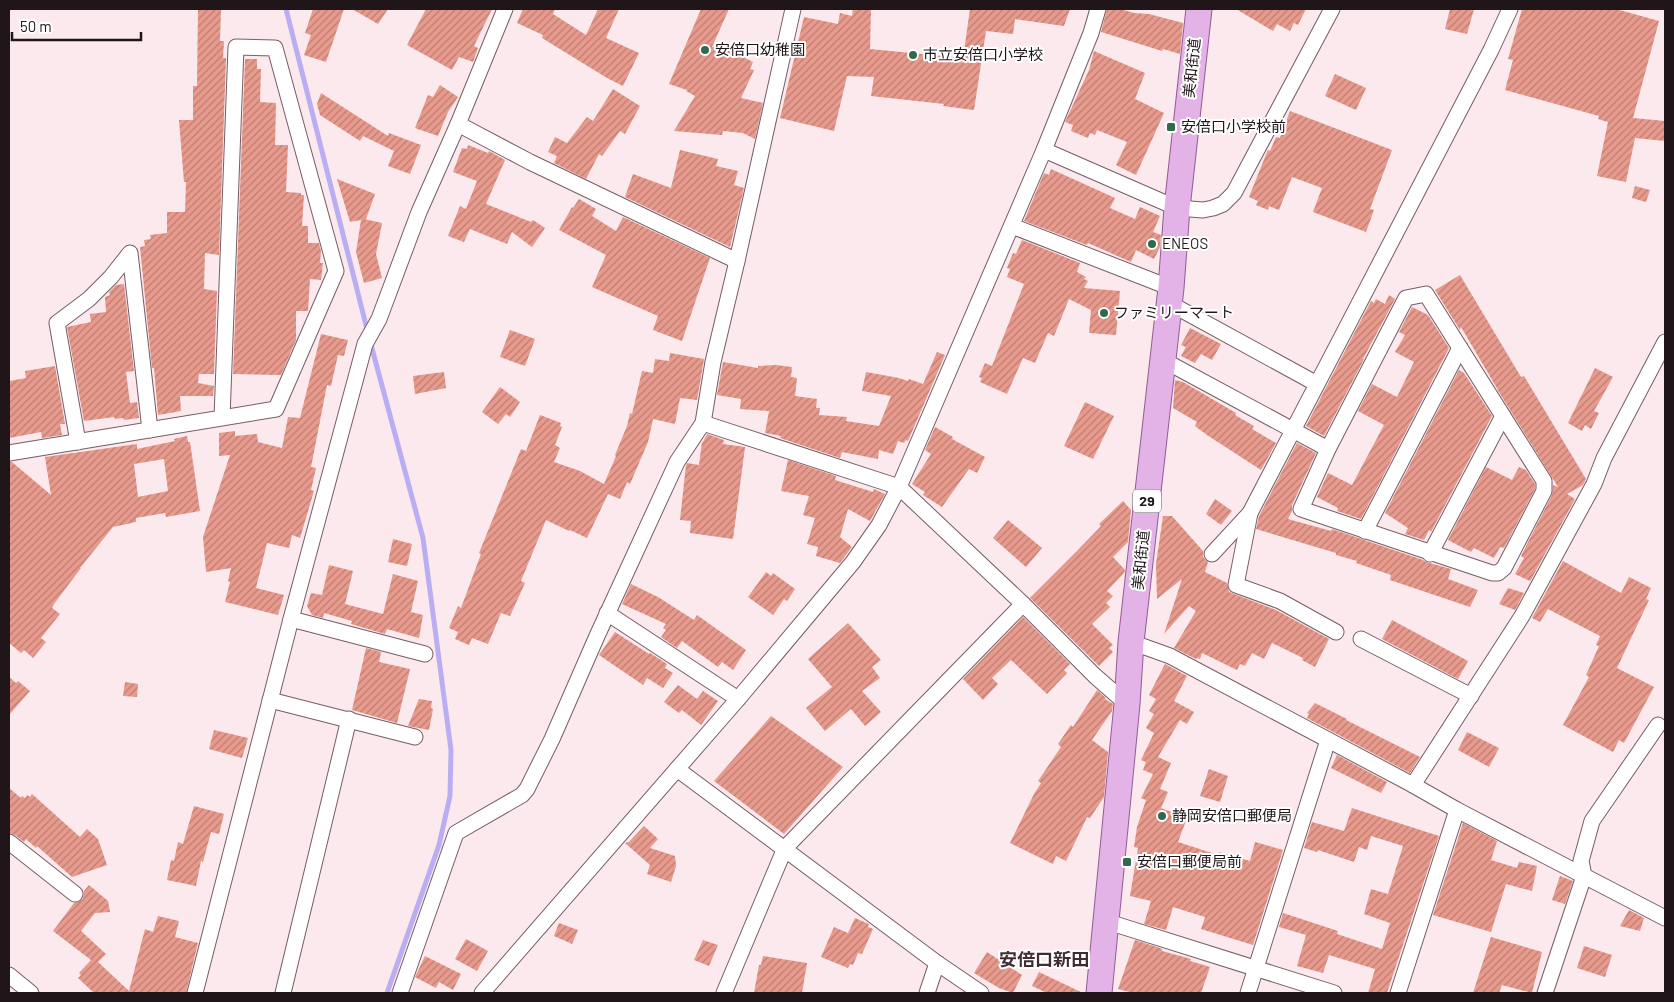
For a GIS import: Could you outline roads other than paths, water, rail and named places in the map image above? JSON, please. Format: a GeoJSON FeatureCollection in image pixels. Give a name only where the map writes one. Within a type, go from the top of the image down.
{"type":"FeatureCollection","features":[{"type":"Feature","properties":{"kind":"main road","name":"美和街道"},"geometry":{"type":"LineString","coordinates":[[1099,993],[1132,642],[1199,9]]}},
{"type":"Feature","properties":{"kind":"street"},"geometry":{"type":"LineString","coordinates":[[195,993],[291,619],[365,344],[379,319],[419,212],[458,124],[505,9]]}},
{"type":"Feature","properties":{"kind":"street"},"geometry":{"type":"LineString","coordinates":[[400,993],[456,833],[522,795],[527,789],[552,739],[677,462],[703,423],[713,362],[793,9]]}},
{"type":"Feature","properties":{"kind":"street"},"geometry":{"type":"LineString","coordinates":[[482,993],[738,699],[853,562],[878,526],[899,487],[1012,226],[1091,33],[1098,9]]}},
{"type":"Feature","properties":{"kind":"street"},"geometry":{"type":"LineString","coordinates":[[1044,150],[1177,208],[1202,210],[1223,204],[1234,193],[1332,9]]}},
{"type":"Feature","properties":{"kind":"street"},"geometry":{"type":"LineString","coordinates":[[1212,554],[1250,513],[1491,50],[1510,9]]}},
{"type":"Feature","properties":{"kind":"street"},"geometry":{"type":"LineString","coordinates":[[9,453],[78,442],[222,418],[276,409],[336,272],[275,48],[236,47],[222,418]]}},
{"type":"Feature","properties":{"kind":"street"},"geometry":{"type":"LineString","coordinates":[[458,124],[530,162],[737,261]]}},
{"type":"Feature","properties":{"kind":"street"},"geometry":{"type":"LineString","coordinates":[[1012,226],[1170,296],[1317,384]]}},
{"type":"Feature","properties":{"kind":"street"},"geometry":{"type":"LineString","coordinates":[[78,442],[57,323],[89,299],[111,277],[130,253],[150,430]]}},
{"type":"Feature","properties":{"kind":"street"},"geometry":{"type":"LineString","coordinates":[[1426,294],[1503,416],[1544,481],[1544,491],[1504,568],[1498,573],[1492,573],[1430,554],[1301,509],[1328,449],[1406,298],[1426,294]]}},
{"type":"Feature","properties":{"kind":"street"},"geometry":{"type":"LineString","coordinates":[[1413,785],[1522,616],[1594,484],[1604,458],[1665,342]]}},
{"type":"Feature","properties":{"kind":"street"},"geometry":{"type":"LineString","coordinates":[[1365,531],[1460,348]]}},
{"type":"Feature","properties":{"kind":"street"},"geometry":{"type":"LineString","coordinates":[[1163,360],[1328,449]]}},
{"type":"Feature","properties":{"kind":"street"},"geometry":{"type":"LineString","coordinates":[[1430,554],[1503,416]]}},
{"type":"Feature","properties":{"kind":"street"},"geometry":{"type":"LineString","coordinates":[[703,423],[899,487],[1023,604],[1095,676],[1127,704]]}},
{"type":"Feature","properties":{"kind":"street"},"geometry":{"type":"LineString","coordinates":[[1250,513],[1236,584],[1280,601],[1336,632]]}},
{"type":"Feature","properties":{"kind":"street"},"geometry":{"type":"LineString","coordinates":[[724,993],[785,848],[1023,604]]}},
{"type":"Feature","properties":{"kind":"street"},"geometry":{"type":"LineString","coordinates":[[608,613],[738,699]]}},
{"type":"Feature","properties":{"kind":"street"},"geometry":{"type":"LineString","coordinates":[[291,619],[425,654]]}},
{"type":"Feature","properties":{"kind":"street"},"geometry":{"type":"LineString","coordinates":[[1361,639],[1471,696]]}},
{"type":"Feature","properties":{"kind":"street"},"geometry":{"type":"LineString","coordinates":[[1132,642],[1170,656],[1457,810],[1665,918]]}},
{"type":"Feature","properties":{"kind":"street"},"geometry":{"type":"LineString","coordinates":[[270,700],[415,737]]}},
{"type":"Feature","properties":{"kind":"street"},"geometry":{"type":"LineString","coordinates":[[283,993],[350,719]]}},
{"type":"Feature","properties":{"kind":"street"},"geometry":{"type":"LineString","coordinates":[[1545,993],[1584,876],[1581,861],[1592,821],[1658,725]]}},
{"type":"Feature","properties":{"kind":"street"},"geometry":{"type":"LineString","coordinates":[[1248,993],[1328,740]]}},
{"type":"Feature","properties":{"kind":"street"},"geometry":{"type":"LineString","coordinates":[[677,769],[937,963],[981,993]]}},
{"type":"Feature","properties":{"kind":"street"},"geometry":{"type":"LineString","coordinates":[[1398,993],[1457,810]]}},
{"type":"Feature","properties":{"kind":"street"},"geometry":{"type":"LineString","coordinates":[[9,842],[75,894]]}},
{"type":"Feature","properties":{"kind":"street"},"geometry":{"type":"LineString","coordinates":[[1105,921],[1334,993]]}},
{"type":"Feature","properties":{"kind":"street"},"geometry":{"type":"LineString","coordinates":[[927,993],[937,963]]}},
{"type":"Feature","properties":{"kind":"street"},"geometry":{"type":"LineString","coordinates":[[9,975],[31,993]]}},
{"type":"Feature","properties":{"kind":"waterway"},"geometry":{"type":"LineString","coordinates":[[286,9],[368,333]]}},
{"type":"Feature","properties":{"kind":"waterway"},"geometry":{"type":"LineString","coordinates":[[370,341],[423,538],[451,750],[450,796],[439,845],[387,993]]}},
{"type":"Feature","properties":{"kind":"place","name":"安倍口幼稚園"},"geometry":{"type":"Point","coordinates":[705,50]}},
{"type":"Feature","properties":{"kind":"place","name":"市立安倍口小学校"},"geometry":{"type":"Point","coordinates":[913,55]}},
{"type":"Feature","properties":{"kind":"place","name":"安倍口小学校前"},"geometry":{"type":"Point","coordinates":[1171,127]}},
{"type":"Feature","properties":{"kind":"place","name":"ENEOS"},"geometry":{"type":"Point","coordinates":[1152,244]}},
{"type":"Feature","properties":{"kind":"place","name":"ファミリーマート"},"geometry":{"type":"Point","coordinates":[1104,313]}},
{"type":"Feature","properties":{"kind":"place","name":"静岡安倍口郵便局"},"geometry":{"type":"Point","coordinates":[1162,816]}},
{"type":"Feature","properties":{"kind":"place","name":"安倍口郵便局前"},"geometry":{"type":"Point","coordinates":[1127,862]}},
{"type":"Feature","properties":{"kind":"district","name":"安倍口新田"},"geometry":{"type":"Point","coordinates":[1044,960]}}]}
